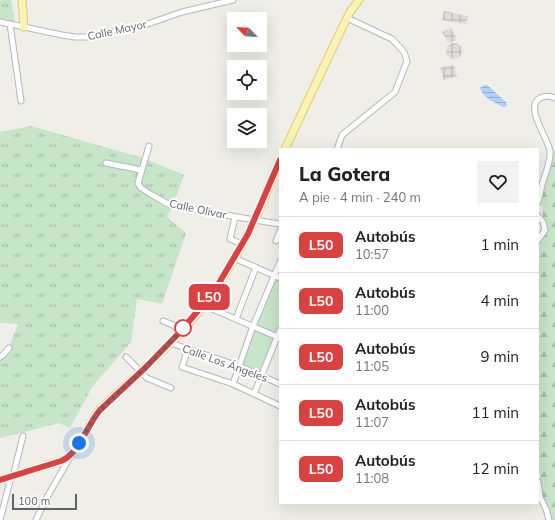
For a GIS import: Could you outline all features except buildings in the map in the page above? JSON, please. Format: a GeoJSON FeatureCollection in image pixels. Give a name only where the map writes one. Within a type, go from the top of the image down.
{"type":"FeatureCollection","features":[{"type":"Feature","properties":{"kind":"main road"},"geometry":{"type":"LineString","coordinates":[[18,0],[21,26]]}},
{"type":"Feature","properties":{"kind":"main road"},"geometry":{"type":"LineString","coordinates":[[21,26],[22,0]]}},
{"type":"Feature","properties":{"kind":"main road"},"geometry":{"type":"LineString","coordinates":[[285,148],[347,18],[359,0]]}},
{"type":"Feature","properties":{"kind":"main road"},"geometry":{"type":"LineString","coordinates":[[0,480],[61,461],[70,456],[78,446],[100,410],[141,372],[180,332],[203,305],[219,283],[234,258],[254,220],[279,162]]}},
{"type":"Feature","properties":{"kind":"street","name":"Calle Mayor"},"geometry":{"type":"LineString","coordinates":[[0,22],[80,38],[94,37],[142,26],[182,12],[233,0]]}},
{"type":"Feature","properties":{"kind":"street"},"geometry":{"type":"LineString","coordinates":[[337,148],[342,135],[395,92],[407,61],[404,52],[392,39],[347,18]]}},
{"type":"Feature","properties":{"kind":"street"},"geometry":{"type":"LineString","coordinates":[[10,24],[21,101]]}},
{"type":"Feature","properties":{"kind":"street"},"geometry":{"type":"LineString","coordinates":[[539,198],[550,160],[550,151],[537,120],[534,106],[537,99],[543,96],[548,95],[555,98]]}},
{"type":"Feature","properties":{"kind":"street","name":"Calle Olivar"},"geometry":{"type":"LineString","coordinates":[[149,146],[138,183],[141,188],[152,196],[170,205],[279,224]]}},
{"type":"Feature","properties":{"kind":"street"},"geometry":{"type":"LineString","coordinates":[[106,163],[141,170]]}},
{"type":"Feature","properties":{"kind":"street"},"geometry":{"type":"LineString","coordinates":[[236,217],[230,239],[242,244]]}},
{"type":"Feature","properties":{"kind":"street"},"geometry":{"type":"LineString","coordinates":[[539,218],[545,230],[539,239]]}},
{"type":"Feature","properties":{"kind":"street"},"geometry":{"type":"LineString","coordinates":[[276,241],[279,234]]}},
{"type":"Feature","properties":{"kind":"street"},"geometry":{"type":"LineString","coordinates":[[234,258],[279,278]]}},
{"type":"Feature","properties":{"kind":"street"},"geometry":{"type":"LineString","coordinates":[[233,384],[253,326],[279,264]]}},
{"type":"Feature","properties":{"kind":"street"},"geometry":{"type":"LineString","coordinates":[[236,319],[256,267]]}},
{"type":"Feature","properties":{"kind":"street"},"geometry":{"type":"LineString","coordinates":[[203,305],[279,337],[254,394]]}},
{"type":"Feature","properties":{"kind":"street"},"geometry":{"type":"LineString","coordinates":[[163,321],[173,325],[180,332]]}},
{"type":"Feature","properties":{"kind":"street","name":"Calle Los Ángeles"},"geometry":{"type":"LineString","coordinates":[[171,342],[239,366],[279,384]]}},
{"type":"Feature","properties":{"kind":"street"},"geometry":{"type":"LineString","coordinates":[[0,357],[9,348]]}},
{"type":"Feature","properties":{"kind":"street"},"geometry":{"type":"LineString","coordinates":[[188,349],[182,367],[233,384],[279,406]]}},
{"type":"Feature","properties":{"kind":"street"},"geometry":{"type":"LineString","coordinates":[[126,357],[149,379],[171,388]]}},
{"type":"Feature","properties":{"kind":"street"},"geometry":{"type":"LineString","coordinates":[[0,520],[23,436]]}},
{"type":"Feature","properties":{"kind":"street"},"geometry":{"type":"LineString","coordinates":[[36,520],[70,456]]}},
{"type":"Feature","properties":{"kind":"street"},"geometry":{"type":"LineString","coordinates":[[539,490],[540,497],[546,509],[549,520]]}},
{"type":"Feature","properties":{"kind":"shaded area"},"geometry":{"type":"Polygon","coordinates":[[[444,11],[468,16],[466,24],[442,20],[444,11]]]}},
{"type":"Feature","properties":{"kind":"shaded area"},"geometry":{"type":"Polygon","coordinates":[[[451,28],[457,40],[449,43],[442,32],[451,28]]]}},
{"type":"Feature","properties":{"kind":"shaded area"},"geometry":{"type":"Polygon","coordinates":[[[451,43],[457,43],[462,48],[460,57],[457,59],[451,59],[446,54],[446,48],[451,43]]]}},
{"type":"Feature","properties":{"kind":"shaded area"},"geometry":{"type":"Polygon","coordinates":[[[454,65],[457,76],[444,80],[440,68],[454,65]]]}},
{"type":"Feature","properties":{"kind":"green space"},"geometry":{"type":"Polygon","coordinates":[[[0,0],[11,0],[15,22],[0,19],[0,0]]]}},
{"type":"Feature","properties":{"kind":"green space"},"geometry":{"type":"Polygon","coordinates":[[[31,126],[143,158],[184,175],[167,217],[186,233],[162,304],[137,299],[131,342],[92,387],[70,428],[59,423],[0,438],[0,359],[4,359],[18,324],[0,323],[0,132],[31,126]]]}},
{"type":"Feature","properties":{"kind":"green space"},"geometry":{"type":"Polygon","coordinates":[[[555,150],[555,520],[551,520],[550,513],[541,493],[539,468],[539,242],[544,236],[546,226],[541,202],[552,152],[555,150]]]}},
{"type":"Feature","properties":{"kind":"green space"},"geometry":{"type":"Polygon","coordinates":[[[274,275],[279,278],[279,332],[261,376],[239,366],[274,275]]]}},
{"type":"Feature","properties":{"kind":"water"},"geometry":{"type":"Polygon","coordinates":[[[487,85],[506,102],[507,105],[503,107],[486,97],[480,88],[487,85]]]}},
{"type":"Feature","properties":{"kind":"bus line","name":"L50"},"geometry":{"type":"LineString","coordinates":[[0,480],[61,461],[70,456],[78,446],[100,410],[145,368],[193,318],[219,283],[248,234],[279,162]]}},
{"type":"Feature","properties":{"kind":"route"},"geometry":{"type":"LineString","coordinates":[[79,443],[100,410],[145,368],[183,328]]}}]}
